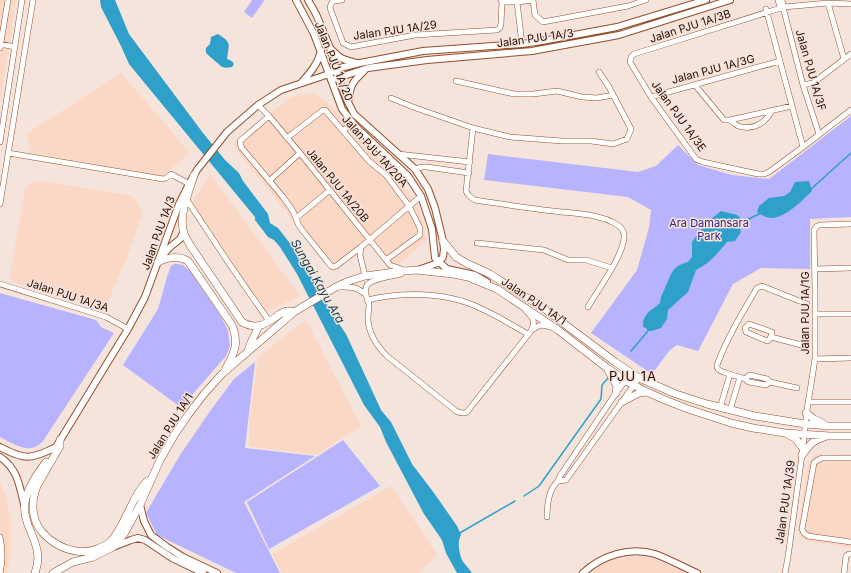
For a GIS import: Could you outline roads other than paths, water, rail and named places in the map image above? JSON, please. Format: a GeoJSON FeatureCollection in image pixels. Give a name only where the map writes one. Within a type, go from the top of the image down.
{"type":"FeatureCollection","features":[{"type":"Feature","properties":{"kind":"main road"},"geometry":{"type":"LineString","coordinates":[[196,173],[190,185],[182,217],[183,233],[242,322],[248,326],[260,326],[282,313],[287,311],[295,311]]}},
{"type":"Feature","properties":{"kind":"main road","name":"Jalan PJU 1A/1"},"geometry":{"type":"LineString","coordinates":[[443,241],[456,257],[490,274],[546,310],[639,378],[676,394],[720,408],[755,416],[805,424],[851,426]]}},
{"type":"Feature","properties":{"kind":"main road"},"geometry":{"type":"LineString","coordinates":[[158,262],[169,257],[184,258],[188,261],[232,325],[236,340],[235,351],[223,373]]}},
{"type":"Feature","properties":{"kind":"main road","name":"Jalan PJU 1A/1"},"geometry":{"type":"LineString","coordinates":[[54,573],[73,562],[93,557],[114,547],[124,534],[140,505],[167,447],[204,394],[223,373],[295,311],[336,287],[365,276],[416,270],[468,277],[497,289],[558,330],[607,368],[626,381],[647,392],[688,409],[731,423],[753,428],[785,433],[851,436]]}},
{"type":"Feature","properties":{"kind":"main road"},"geometry":{"type":"LineString","coordinates":[[247,352],[260,326]]}},
{"type":"Feature","properties":{"kind":"main road"},"geometry":{"type":"LineString","coordinates":[[607,368],[617,386],[616,393]]}},
{"type":"Feature","properties":{"kind":"main road"},"geometry":{"type":"LineString","coordinates":[[622,402],[639,393],[647,392]]}},
{"type":"Feature","properties":{"kind":"main road"},"geometry":{"type":"LineString","coordinates":[[806,413],[814,419],[830,426]]}},
{"type":"Feature","properties":{"kind":"main road"},"geometry":{"type":"LineString","coordinates":[[785,433],[795,438],[802,447]]}},
{"type":"Feature","properties":{"kind":"main road"},"geometry":{"type":"LineString","coordinates":[[802,455],[812,442],[817,439],[830,436]]}},
{"type":"Feature","properties":{"kind":"main road"},"geometry":{"type":"LineString","coordinates":[[60,440],[60,446],[35,491],[33,512],[38,527],[44,534],[61,547],[72,551],[82,552],[101,548],[110,542],[146,482],[152,478]]}},
{"type":"Feature","properties":{"kind":"main road"},"geometry":{"type":"LineString","coordinates":[[35,573],[38,555],[37,546],[26,517],[24,504],[33,481],[56,448]]}},
{"type":"Feature","properties":{"kind":"street"},"geometry":{"type":"LineString","coordinates":[[8,0],[0,45],[15,47]]}},
{"type":"Feature","properties":{"kind":"street"},"geometry":{"type":"LineString","coordinates":[[0,142],[22,0]]}},
{"type":"Feature","properties":{"kind":"street"},"geometry":{"type":"LineString","coordinates":[[0,204],[2,174],[8,153],[33,0]]}},
{"type":"Feature","properties":{"kind":"street","name":"Jalan PJU 1A/20"},"geometry":{"type":"LineString","coordinates":[[296,0],[314,34],[342,109],[352,123],[408,176],[421,196],[432,229],[435,258],[439,262],[443,257],[443,241],[435,208],[428,189],[415,169],[354,114],[338,78],[330,48],[316,14],[308,0]]}},
{"type":"Feature","properties":{"kind":"street","name":"Jalan PJU 1A/29"},"geometry":{"type":"LineString","coordinates":[[342,0],[333,1],[330,8],[343,43],[351,47],[415,35],[497,30],[500,28],[501,24],[501,1]]}},
{"type":"Feature","properties":{"kind":"street"},"geometry":{"type":"LineString","coordinates":[[501,1],[518,2],[533,0],[535,15],[543,22],[628,6],[646,0]]}},
{"type":"Feature","properties":{"kind":"street","name":"Jalan PJU 1A/3"},"geometry":{"type":"LineString","coordinates":[[330,77],[336,70],[360,63],[424,51],[522,44],[617,27],[706,0]]}},
{"type":"Feature","properties":{"kind":"street","name":"Jalan PJU 1A/3"},"geometry":{"type":"LineString","coordinates":[[330,77],[338,78],[368,68],[427,60],[532,51],[619,35],[730,0]]}},
{"type":"Feature","properties":{"kind":"street","name":"Jalan PJU 1A/3F"},"geometry":{"type":"LineString","coordinates":[[778,0],[783,8]]}},
{"type":"Feature","properties":{"kind":"street","name":"Jalan PJU 1A/3F"},"geometry":{"type":"LineString","coordinates":[[782,0],[803,85],[819,134]]}},
{"type":"Feature","properties":{"kind":"street"},"geometry":{"type":"LineString","coordinates":[[518,2],[522,44]]}},
{"type":"Feature","properties":{"kind":"street"},"geometry":{"type":"LineString","coordinates":[[828,3],[844,59]]}},
{"type":"Feature","properties":{"kind":"street","name":"Jalan PJU 1A/3B"},"geometry":{"type":"LineString","coordinates":[[631,57],[634,54],[766,10],[828,3],[851,4]]}},
{"type":"Feature","properties":{"kind":"street"},"geometry":{"type":"LineString","coordinates":[[766,10],[803,147]]}},
{"type":"Feature","properties":{"kind":"street"},"geometry":{"type":"LineString","coordinates":[[330,48],[340,58],[346,61],[360,63]]}},
{"type":"Feature","properties":{"kind":"street"},"geometry":{"type":"LineString","coordinates":[[301,83],[314,68],[320,57],[321,51]]}},
{"type":"Feature","properties":{"kind":"street"},"geometry":{"type":"LineString","coordinates":[[803,85],[813,83],[851,54]]}},
{"type":"Feature","properties":{"kind":"street","name":"Jalan PJU 1A/3E"},"geometry":{"type":"LineString","coordinates":[[631,57],[630,62],[651,97],[696,159],[703,162],[764,174],[769,172],[803,147],[851,110]]}},
{"type":"Feature","properties":{"kind":"street","name":"Jalan PJU 1A/3G"},"geometry":{"type":"LineString","coordinates":[[651,97],[780,61]]}},
{"type":"Feature","properties":{"kind":"street"},"geometry":{"type":"LineString","coordinates":[[348,102],[352,84],[368,68]]}},
{"type":"Feature","properties":{"kind":"street"},"geometry":{"type":"LineString","coordinates":[[391,98],[473,128],[510,137],[562,142],[591,141],[613,144],[627,139],[631,129],[599,72]]}},
{"type":"Feature","properties":{"kind":"street"},"geometry":{"type":"LineString","coordinates":[[196,173],[227,132],[258,105],[281,90],[301,83],[330,77]]}},
{"type":"Feature","properties":{"kind":"street"},"geometry":{"type":"LineString","coordinates":[[456,81],[514,94],[533,94],[557,91],[582,97],[597,98],[613,95]]}},
{"type":"Feature","properties":{"kind":"street"},"geometry":{"type":"LineString","coordinates":[[695,84],[724,120],[730,120],[792,106]]}},
{"type":"Feature","properties":{"kind":"street","name":"Jalan PJU 1A/20B"},"geometry":{"type":"LineString","coordinates":[[258,105],[300,153],[390,265],[408,271]]}},
{"type":"Feature","properties":{"kind":"street","name":"Jalan PJU 1A/20A"},"geometry":{"type":"LineString","coordinates":[[287,138],[325,110],[368,161],[386,175],[409,206],[420,228],[420,234],[386,260]]}},
{"type":"Feature","properties":{"kind":"street"},"geometry":{"type":"LineString","coordinates":[[730,120],[739,126],[754,127],[766,119],[772,110]]}},
{"type":"Feature","properties":{"kind":"street"},"geometry":{"type":"LineString","coordinates":[[269,116],[240,141],[241,147],[283,197],[293,211],[299,226],[331,266],[336,266],[361,247],[421,196]]}},
{"type":"Feature","properties":{"kind":"street"},"geometry":{"type":"LineString","coordinates":[[343,131],[352,123]]}},
{"type":"Feature","properties":{"kind":"street"},"geometry":{"type":"LineString","coordinates":[[473,128],[469,173],[466,187],[467,193],[475,200],[600,217],[622,228],[624,238],[621,250],[612,268],[588,307]]}},
{"type":"Feature","properties":{"kind":"street"},"geometry":{"type":"LineString","coordinates":[[8,153],[163,179],[172,174],[190,185]]}},
{"type":"Feature","properties":{"kind":"street"},"geometry":{"type":"LineString","coordinates":[[269,181],[300,153]]}},
{"type":"Feature","properties":{"kind":"street"},"geometry":{"type":"LineString","coordinates":[[398,154],[470,162]]}},
{"type":"Feature","properties":{"kind":"street"},"geometry":{"type":"LineString","coordinates":[[415,169],[427,167],[469,173]]}},
{"type":"Feature","properties":{"kind":"street","name":"Jalan PJU 1A/3"},"geometry":{"type":"LineString","coordinates":[[56,448],[128,329],[145,297],[179,204],[190,185]]}},
{"type":"Feature","properties":{"kind":"street"},"geometry":{"type":"LineString","coordinates":[[296,218],[330,190]]}},
{"type":"Feature","properties":{"kind":"street","name":"Jalan PJU 1A/3"},"geometry":{"type":"LineString","coordinates":[[187,200],[269,321]]}},
{"type":"Feature","properties":{"kind":"street","name":"Jalan PJU 1A/1G"},"geometry":{"type":"LineString","coordinates":[[804,434],[815,359],[814,230],[817,226],[851,224]]}},
{"type":"Feature","properties":{"kind":"street"},"geometry":{"type":"LineString","coordinates":[[158,262],[169,248],[180,239],[183,233]]}},
{"type":"Feature","properties":{"kind":"street"},"geometry":{"type":"LineString","coordinates":[[477,243],[544,250],[568,260],[586,260],[612,268]]}},
{"type":"Feature","properties":{"kind":"street"},"geometry":{"type":"LineString","coordinates":[[361,247],[360,255],[365,276]]}},
{"type":"Feature","properties":{"kind":"street"},"geometry":{"type":"LineString","coordinates":[[497,289],[475,275],[447,269],[439,262],[416,270],[373,281],[367,285],[365,294],[369,309],[368,324],[373,339],[383,352],[456,411],[464,413],[467,412],[533,327],[534,322],[532,318],[518,303]]}},
{"type":"Feature","properties":{"kind":"street"},"geometry":{"type":"LineString","coordinates":[[815,269],[851,268]]}},
{"type":"Feature","properties":{"kind":"street","name":"Jalan PJU 1A/3A"},"geometry":{"type":"LineString","coordinates":[[0,284],[106,317],[128,329]]}},
{"type":"Feature","properties":{"kind":"street"},"geometry":{"type":"LineString","coordinates":[[798,388],[770,382],[766,385],[749,382],[746,379],[719,370],[717,365],[735,324],[759,286],[807,304]]}},
{"type":"Feature","properties":{"kind":"street"},"geometry":{"type":"LineString","coordinates":[[336,287],[357,288],[365,294]]}},
{"type":"Feature","properties":{"kind":"street"},"geometry":{"type":"LineString","coordinates":[[367,300],[410,295],[450,298],[482,308],[530,332]]}},
{"type":"Feature","properties":{"kind":"street"},"geometry":{"type":"LineString","coordinates":[[815,314],[851,314]]}},
{"type":"Feature","properties":{"kind":"street"},"geometry":{"type":"LineString","coordinates":[[735,324],[746,328],[746,332],[767,341],[772,334],[772,332],[749,324],[746,328]]}},
{"type":"Feature","properties":{"kind":"street"},"geometry":{"type":"LineString","coordinates":[[530,332],[540,325],[558,330]]}},
{"type":"Feature","properties":{"kind":"street"},"geometry":{"type":"LineString","coordinates":[[771,337],[804,346]]}},
{"type":"Feature","properties":{"kind":"street"},"geometry":{"type":"LineString","coordinates":[[815,359],[851,358]]}},
{"type":"Feature","properties":{"kind":"street"},"geometry":{"type":"LineString","coordinates":[[547,517],[548,504],[554,486],[559,481],[560,476],[631,373]]}},
{"type":"Feature","properties":{"kind":"street"},"geometry":{"type":"LineString","coordinates":[[720,408],[730,374]]}},
{"type":"Feature","properties":{"kind":"street"},"geometry":{"type":"LineString","coordinates":[[730,410],[740,377]]}},
{"type":"Feature","properties":{"kind":"street"},"geometry":{"type":"LineString","coordinates":[[559,481],[566,480],[639,378]]}},
{"type":"Feature","properties":{"kind":"street"},"geometry":{"type":"LineString","coordinates":[[808,402],[851,402]]}},
{"type":"Feature","properties":{"kind":"street","name":"Jalan PJU 1A/39"},"geometry":{"type":"LineString","coordinates":[[784,573],[788,557],[804,434]]}},
{"type":"Feature","properties":{"kind":"street"},"geometry":{"type":"LineString","coordinates":[[0,447],[11,453],[28,458],[43,454],[56,448]]}},
{"type":"Feature","properties":{"kind":"street"},"geometry":{"type":"LineString","coordinates":[[0,457],[14,470],[24,504]]}},
{"type":"Feature","properties":{"kind":"street"},"geometry":{"type":"LineString","coordinates":[[851,458],[822,458],[814,463],[802,529],[808,536],[851,542]]}},
{"type":"Feature","properties":{"kind":"street"},"geometry":{"type":"LineString","coordinates":[[140,505],[144,521],[151,535],[172,558],[203,573]]}},
{"type":"Feature","properties":{"kind":"street"},"geometry":{"type":"LineString","coordinates":[[0,537],[2,549],[0,569]]}},
{"type":"Feature","properties":{"kind":"street"},"geometry":{"type":"LineString","coordinates":[[114,547],[131,540],[142,539],[218,573]]}},
{"type":"Feature","properties":{"kind":"street"},"geometry":{"type":"LineString","coordinates":[[583,573],[596,563],[612,555],[639,552],[660,556],[697,573]]}},
{"type":"Feature","properties":{"kind":"street"},"geometry":{"type":"LineString","coordinates":[[844,573],[846,556],[851,554]]}},
{"type":"Feature","properties":{"kind":"water"},"geometry":{"type":"Polygon","coordinates":[[[100,0],[115,0],[129,34],[203,133],[225,160],[239,173],[243,181],[268,214],[270,223],[278,228],[299,255],[333,315],[346,334],[381,410],[391,422],[412,464],[457,526],[461,535],[459,551],[463,562],[472,573],[457,573],[446,553],[442,540],[424,514],[386,442],[380,427],[364,405],[297,274],[280,247],[274,240],[268,237],[255,220],[255,217],[129,64],[101,7],[100,0]]]}},
{"type":"Feature","properties":{"kind":"water"},"geometry":{"type":"Polygon","coordinates":[[[218,34],[228,42],[229,46],[227,59],[234,64],[232,67],[222,67],[206,52],[206,48],[210,44],[211,37],[218,34]]]}},
{"type":"Feature","properties":{"kind":"water"},"geometry":{"type":"Polygon","coordinates":[[[809,181],[812,191],[799,204],[783,215],[772,218],[757,212],[759,206],[769,198],[784,196],[790,192],[795,182],[809,181]]]}},
{"type":"Feature","properties":{"kind":"water"},"geometry":{"type":"Polygon","coordinates":[[[721,211],[737,215],[742,219],[740,228],[741,232],[735,241],[727,242],[710,261],[696,270],[688,292],[668,310],[667,319],[661,328],[648,331],[643,327],[644,319],[648,313],[660,303],[672,272],[678,266],[688,262],[692,257],[692,242],[706,223],[721,211]]]}},
{"type":"Feature","properties":{"kind":"waterway"},"geometry":{"type":"LineString","coordinates":[[811,189],[851,153]]}},
{"type":"Feature","properties":{"kind":"waterway"},"geometry":{"type":"LineString","coordinates":[[741,223],[761,213]]}},
{"type":"Feature","properties":{"kind":"waterway"},"geometry":{"type":"LineString","coordinates":[[631,351],[648,331]]}},
{"type":"Feature","properties":{"kind":"waterway"},"geometry":{"type":"LineString","coordinates":[[524,496],[539,486],[601,399],[602,385],[609,377]]}},
{"type":"Feature","properties":{"kind":"waterway"},"geometry":{"type":"LineString","coordinates":[[458,534],[515,501]]}},
{"type":"Feature","properties":{"kind":"district","name":"PJU 1A"},"geometry":{"type":"Point","coordinates":[633,376]}},
{"type":"Feature","properties":{"kind":"park label","name":"Ara Damansara Park"},"geometry":{"type":"Point","coordinates":[709,229]}},
{"type":"Feature","properties":{"kind":"water label","name":"Sungai Kayu Ara"},"geometry":{"type":"Point","coordinates":[318,281]}}]}
